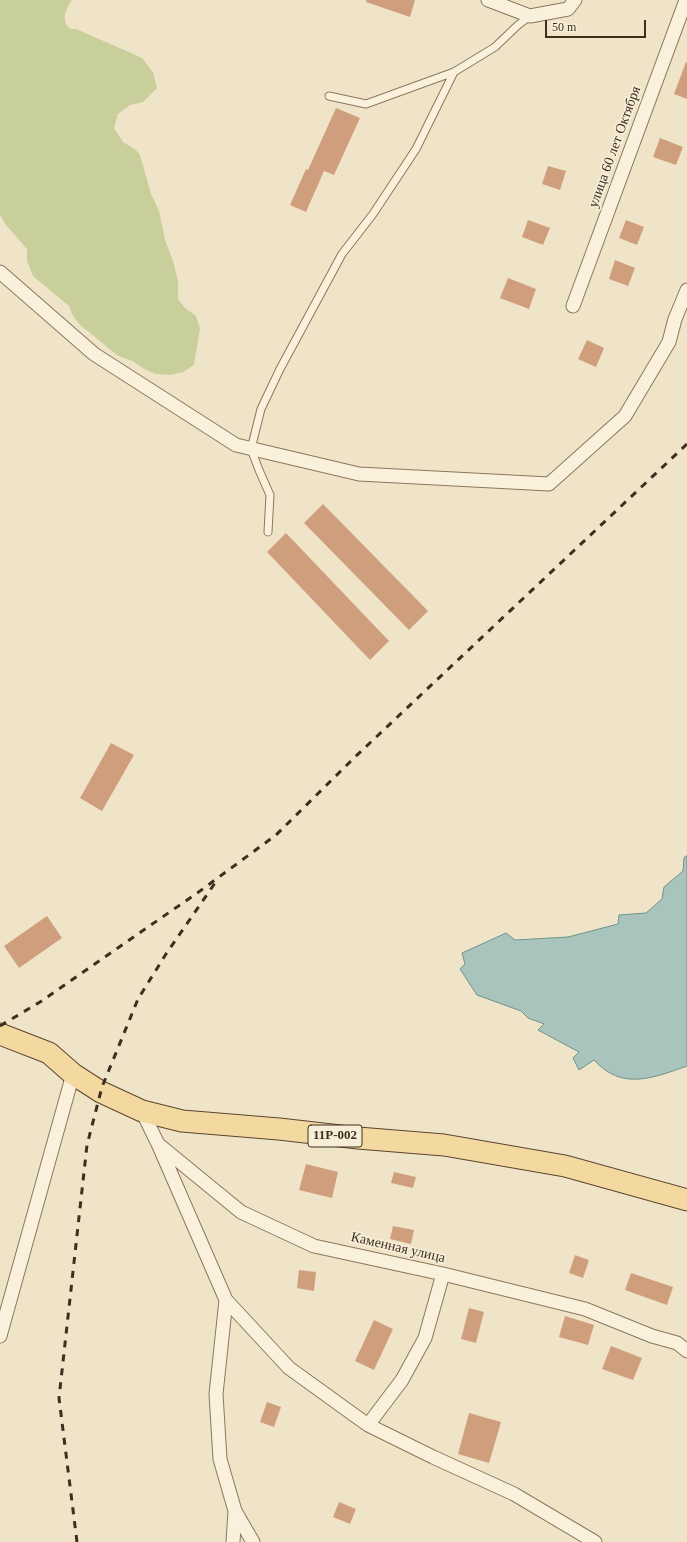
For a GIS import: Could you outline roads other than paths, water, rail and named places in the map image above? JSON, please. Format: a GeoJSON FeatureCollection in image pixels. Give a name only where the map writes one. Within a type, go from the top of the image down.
{"type":"FeatureCollection","features":[{"type":"Feature","properties":{"kind":"main road","name":"11Р-002"},"geometry":{"type":"LineString","coordinates":[[0,1034],[49,1053],[73,1074],[101,1092],[142,1111],[182,1121],[444,1145],[565,1166],[687,1200]]}},
{"type":"Feature","properties":{"kind":"street"},"geometry":{"type":"LineString","coordinates":[[488,0],[530,16],[568,9],[575,0]]}},
{"type":"Feature","properties":{"kind":"street","name":"улица 60 лет Октября"},"geometry":{"type":"LineString","coordinates":[[573,306],[686,0]]}},
{"type":"Feature","properties":{"kind":"street"},"geometry":{"type":"LineString","coordinates":[[0,272],[94,354],[236,445],[359,474],[549,484],[625,416],[669,342],[674,319],[687,290]]}},
{"type":"Feature","properties":{"kind":"street"},"geometry":{"type":"LineString","coordinates":[[0,1336],[73,1074]]}},
{"type":"Feature","properties":{"kind":"street","name":"Каменная улица"},"geometry":{"type":"LineString","coordinates":[[142,1111],[158,1144],[241,1212],[307,1243],[314,1246],[443,1274],[585,1309],[652,1336],[677,1343],[687,1351]]}},
{"type":"Feature","properties":{"kind":"street"},"geometry":{"type":"LineString","coordinates":[[158,1144],[226,1300],[289,1368],[368,1425],[514,1494],[595,1542]]}},
{"type":"Feature","properties":{"kind":"street"},"geometry":{"type":"LineString","coordinates":[[368,1425],[402,1380],[425,1338],[443,1274]]}},
{"type":"Feature","properties":{"kind":"street"},"geometry":{"type":"LineString","coordinates":[[226,1300],[216,1394],[220,1459],[235,1511],[253,1542]]}},
{"type":"Feature","properties":{"kind":"street"},"geometry":{"type":"LineString","coordinates":[[233,1542],[235,1511]]}},
{"type":"Feature","properties":{"kind":"lane"},"geometry":{"type":"LineString","coordinates":[[329,96],[366,104],[454,72],[495,47],[518,25],[530,16]]}},
{"type":"Feature","properties":{"kind":"lane"},"geometry":{"type":"LineString","coordinates":[[268,532],[270,495],[252,449],[261,409],[280,369],[338,260],[373,214],[416,149],[454,72]]}},
{"type":"Feature","properties":{"kind":"water"},"geometry":{"type":"Polygon","coordinates":[[[687,856],[687,1066],[650,1078],[638,1079],[627,1079],[616,1076],[605,1070],[594,1060],[579,1070],[573,1058],[579,1052],[538,1030],[544,1024],[528,1018],[521,1011],[477,995],[460,969],[465,964],[462,953],[506,933],[515,940],[568,937],[618,924],[619,915],[646,913],[662,899],[664,887],[683,871],[684,858],[687,856]]]}},
{"type":"Feature","properties":{"kind":"railway"},"geometry":{"type":"LineString","coordinates":[[0,1026],[40,1002],[200,891],[276,835],[355,757],[687,444]]}},
{"type":"Feature","properties":{"kind":"railway"},"geometry":{"type":"LineString","coordinates":[[77,1542],[59,1398],[87,1145],[102,1087],[138,999],[166,954],[215,883]]}}]}
